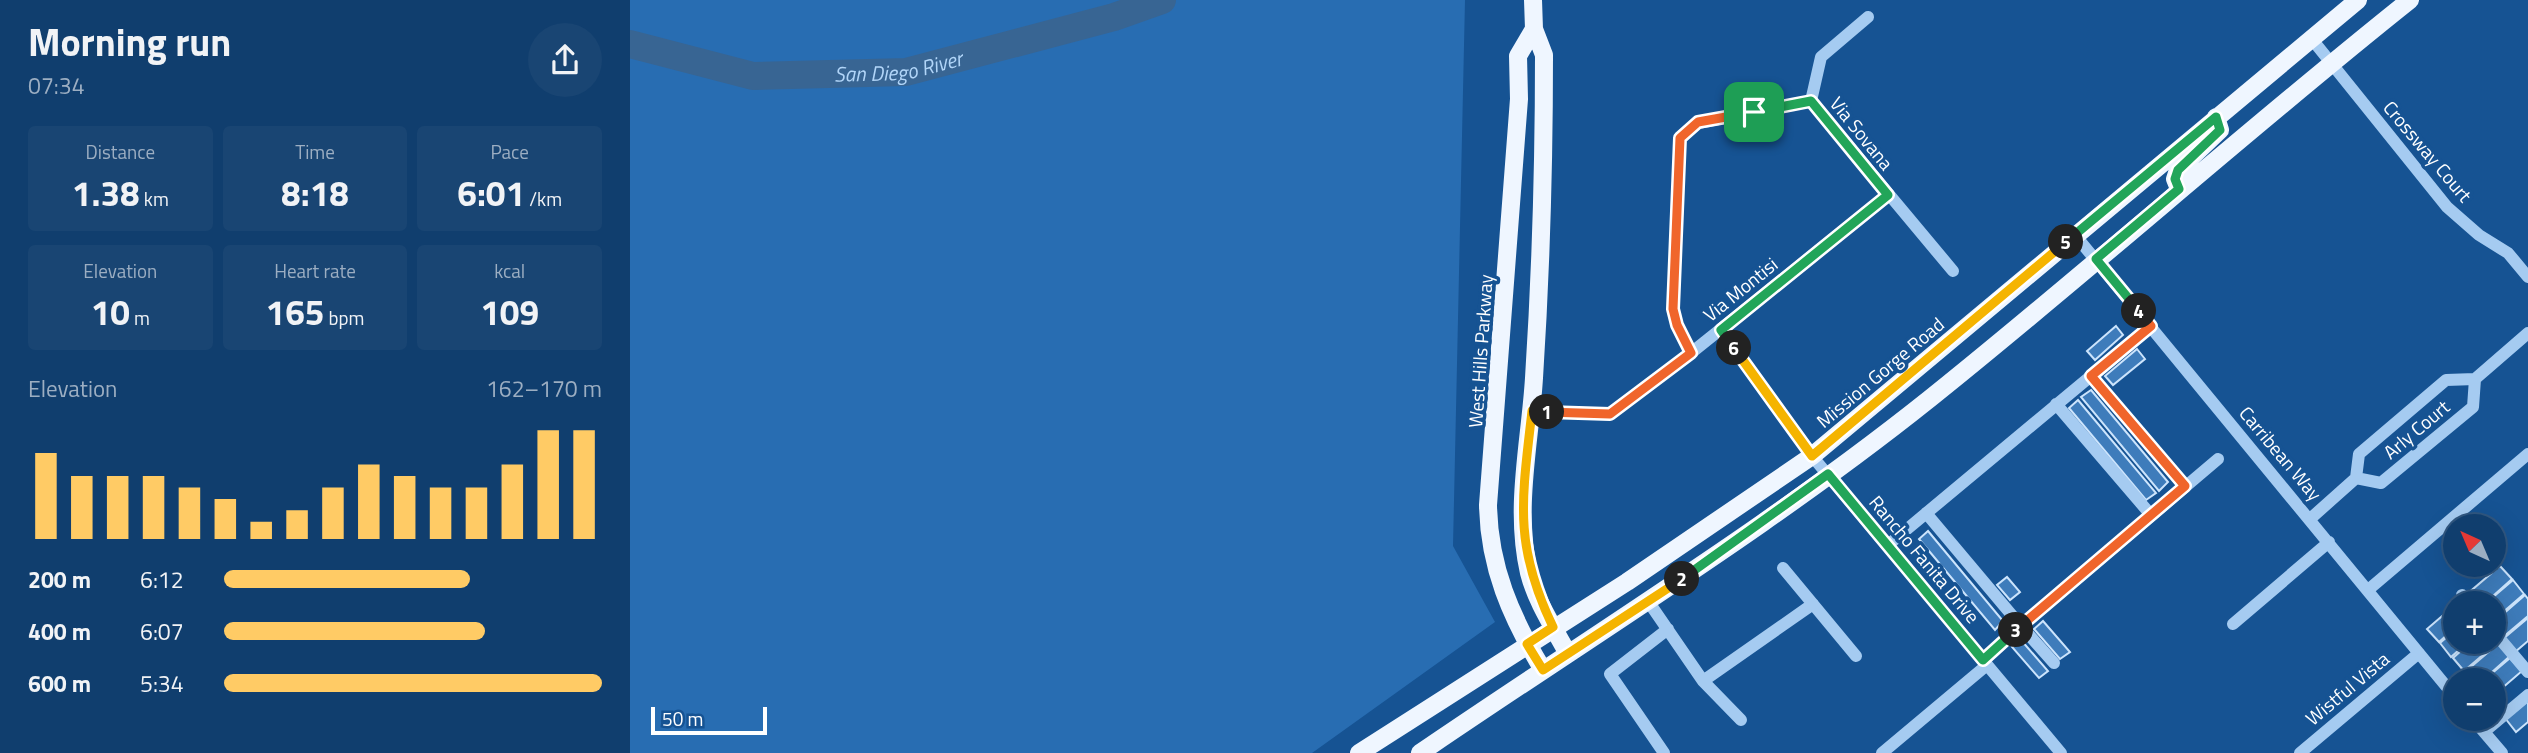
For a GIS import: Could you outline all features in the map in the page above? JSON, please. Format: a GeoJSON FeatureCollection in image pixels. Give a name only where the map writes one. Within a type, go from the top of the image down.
{"type":"FeatureCollection","features":[{"type":"Feature","properties":{"kind":"main road","name":"West Hills Parkway"},"geometry":{"type":"LineString","coordinates":[[1533,0],[1534,29],[1544,55],[1542,241],[1532,411],[1522,492],[1523,533],[1530,574],[1568,654]]}},
{"type":"Feature","properties":{"kind":"main road","name":"Mission Gorge Road"},"geometry":{"type":"LineString","coordinates":[[1359,753],[1639,574],[1812,456],[2358,0]]}},
{"type":"Feature","properties":{"kind":"main road"},"geometry":{"type":"LineString","coordinates":[[1420,753],[1648,601],[1828,474],[1947,385],[2179,189],[2410,0]]}},
{"type":"Feature","properties":{"kind":"main road","name":"West Hills Parkway"},"geometry":{"type":"LineString","coordinates":[[1534,29],[1518,56],[1519,99],[1506,300],[1488,491],[1489,537],[1497,578],[1527,644],[1543,670]]}},
{"type":"Feature","properties":{"kind":"main road"},"geometry":{"type":"LineString","coordinates":[[2179,189],[2175,179],[2178,170],[2220,130],[2216,117]]}},
{"type":"Feature","properties":{"kind":"street"},"geometry":{"type":"LineString","coordinates":[[1811,101],[1821,57],[1868,17]]}},
{"type":"Feature","properties":{"kind":"street","name":"Crossway Court"},"geometry":{"type":"LineString","coordinates":[[2311,38],[2447,207],[2479,235],[2508,253],[2528,277]]}},
{"type":"Feature","properties":{"kind":"street","name":"Via Sovana"},"geometry":{"type":"LineString","coordinates":[[1691,353],[1677,325],[1673,309],[1680,138],[1698,122],[1811,101],[1953,271]]}},
{"type":"Feature","properties":{"kind":"street","name":"Via Montisi"},"geometry":{"type":"LineString","coordinates":[[1532,411],[1610,414],[1721,330],[1888,195]]}},
{"type":"Feature","properties":{"kind":"street","name":"Carribean Way"},"geometry":{"type":"LineString","coordinates":[[2075,235],[2443,682]]}},
{"type":"Feature","properties":{"kind":"street"},"geometry":{"type":"LineString","coordinates":[[1888,545],[2151,326]]}},
{"type":"Feature","properties":{"kind":"street","name":"Rancho Fanita Drive"},"geometry":{"type":"LineString","coordinates":[[1721,330],[1812,456],[2060,753]]}},
{"type":"Feature","properties":{"kind":"street"},"geometry":{"type":"LineString","coordinates":[[2475,380],[2528,333]]}},
{"type":"Feature","properties":{"kind":"street"},"geometry":{"type":"LineString","coordinates":[[2091,376],[2185,486]]}},
{"type":"Feature","properties":{"kind":"street","name":"Arly Court"},"geometry":{"type":"LineString","coordinates":[[2310,519],[2356,478],[2359,454],[2446,380],[2475,380],[2473,407],[2381,483],[2356,478]]}},
{"type":"Feature","properties":{"kind":"street"},"geometry":{"type":"LineString","coordinates":[[2056,404],[2151,515]]}},
{"type":"Feature","properties":{"kind":"street"},"geometry":{"type":"LineString","coordinates":[[2368,590],[2528,454]]}},
{"type":"Feature","properties":{"kind":"street"},"geometry":{"type":"LineString","coordinates":[[1882,753],[1985,662],[2021,626],[2218,459]]}},
{"type":"Feature","properties":{"kind":"street"},"geometry":{"type":"LineString","coordinates":[[1926,513],[2054,663]]}},
{"type":"Feature","properties":{"kind":"street"},"geometry":{"type":"LineString","coordinates":[[2233,624],[2329,541]]}},
{"type":"Feature","properties":{"kind":"street"},"geometry":{"type":"LineString","coordinates":[[1783,568],[1856,656]]}},
{"type":"Feature","properties":{"kind":"street"},"geometry":{"type":"LineString","coordinates":[[1648,601],[1703,681],[1741,720]]}},
{"type":"Feature","properties":{"kind":"street"},"geometry":{"type":"LineString","coordinates":[[1703,681],[1813,604]]}},
{"type":"Feature","properties":{"kind":"street"},"geometry":{"type":"LineString","coordinates":[[1664,753],[1610,674],[1668,629]]}},
{"type":"Feature","properties":{"kind":"street"},"geometry":{"type":"LineString","coordinates":[[2506,646],[2528,672]]}},
{"type":"Feature","properties":{"kind":"street","name":"Wistful Vista"},"geometry":{"type":"LineString","coordinates":[[2300,753],[2419,653]]}},
{"type":"Feature","properties":{"kind":"street"},"geometry":{"type":"LineString","coordinates":[[2502,753],[2484,732],[2528,695]]}},
{"type":"Feature","properties":{"kind":"shaded area"},"geometry":{"type":"Polygon","coordinates":[[[630,0],[1465,0],[1453,546],[1495,622],[1312,753],[630,753],[630,0]]]}},
{"type":"Feature","properties":{"kind":"building"},"geometry":{"type":"Polygon","coordinates":[[[2116,326],[2123,335],[2095,360],[2087,351],[2116,326]]]}},
{"type":"Feature","properties":{"kind":"building"},"geometry":{"type":"Polygon","coordinates":[[[2137,349],[2145,359],[2113,385],[2105,376],[2137,349]]]}},
{"type":"Feature","properties":{"kind":"building"},"geometry":{"type":"Polygon","coordinates":[[[2091,390],[2168,482],[2159,491],[2081,397],[2091,390]]]}},
{"type":"Feature","properties":{"kind":"building"},"geometry":{"type":"Polygon","coordinates":[[[2078,400],[2156,493],[2146,500],[2069,408],[2078,400]]]}},
{"type":"Feature","properties":{"kind":"building"},"geometry":{"type":"Polygon","coordinates":[[[1928,531],[2003,621],[1995,630],[1919,539],[1928,531]]]}},
{"type":"Feature","properties":{"kind":"building"},"geometry":{"type":"Polygon","coordinates":[[[2506,572],[2512,579],[2499,591],[2471,591],[2486,578],[2506,578],[2506,572]]]}},
{"type":"Feature","properties":{"kind":"building"},"geometry":{"type":"Polygon","coordinates":[[[2007,577],[2020,592],[2010,600],[1997,585],[2007,577]]]}},
{"type":"Feature","properties":{"kind":"building"},"geometry":{"type":"Polygon","coordinates":[[[2513,580],[2524,594],[2506,610],[2506,591],[2500,591],[2513,580]]]}},
{"type":"Feature","properties":{"kind":"building"},"geometry":{"type":"Polygon","coordinates":[[[2525,595],[2528,599],[2528,616],[2506,635],[2506,612],[2525,595]]]}},
{"type":"Feature","properties":{"kind":"building"},"geometry":{"type":"Polygon","coordinates":[[[2443,615],[2443,638],[2439,642],[2427,629],[2443,615]]]}},
{"type":"Feature","properties":{"kind":"building"},"geometry":{"type":"Polygon","coordinates":[[[2528,618],[2528,641],[2515,652],[2506,642],[2506,636],[2528,618]]]}},
{"type":"Feature","properties":{"kind":"building"},"geometry":{"type":"Polygon","coordinates":[[[2043,621],[2070,652],[2060,659],[2034,629],[2043,621]]]}},
{"type":"Feature","properties":{"kind":"building"},"geometry":{"type":"Polygon","coordinates":[[[2021,640],[2048,671],[2039,678],[2012,647],[2021,640]]]}},
{"type":"Feature","properties":{"kind":"building"},"geometry":{"type":"Polygon","coordinates":[[[2506,651],[2510,656],[2497,668],[2470,668],[2486,654],[2506,654],[2506,651]]]}},
{"type":"Feature","properties":{"kind":"building"},"geometry":{"type":"Polygon","coordinates":[[[2458,654],[2484,654],[2468,668],[2461,668],[2453,658],[2458,654]]]}},
{"type":"Feature","properties":{"kind":"building"},"geometry":{"type":"Polygon","coordinates":[[[2510,658],[2522,671],[2506,685],[2506,668],[2498,668],[2510,658]]]}},
{"type":"Feature","properties":{"kind":"building"},"geometry":{"type":"Polygon","coordinates":[[[2528,699],[2528,722],[2516,732],[2506,717],[2528,699]]]}},
{"type":"Feature","properties":{"kind":"waterway","name":"San Diego River"},"geometry":{"type":"LineString","coordinates":[[630,44],[753,76],[906,72],[1114,17],[1162,0]]}},
{"type":"Feature","properties":{"kind":"route"},"geometry":{"type":"LineString","coordinates":[[1811,101],[1888,195],[1721,330],[1812,456],[2216,117],[2220,130],[2216,137],[2178,170],[2175,179],[2179,189],[2096,259],[2151,326],[2091,376],[2185,486],[1983,660],[1828,474],[1700,566],[1543,670],[1527,644],[1553,627],[1530,574],[1523,533],[1522,492],[1532,411],[1610,414],[1691,353],[1677,325],[1673,309],[1677,158],[1680,138],[1698,122],[1754,112],[1811,101]]}}]}
